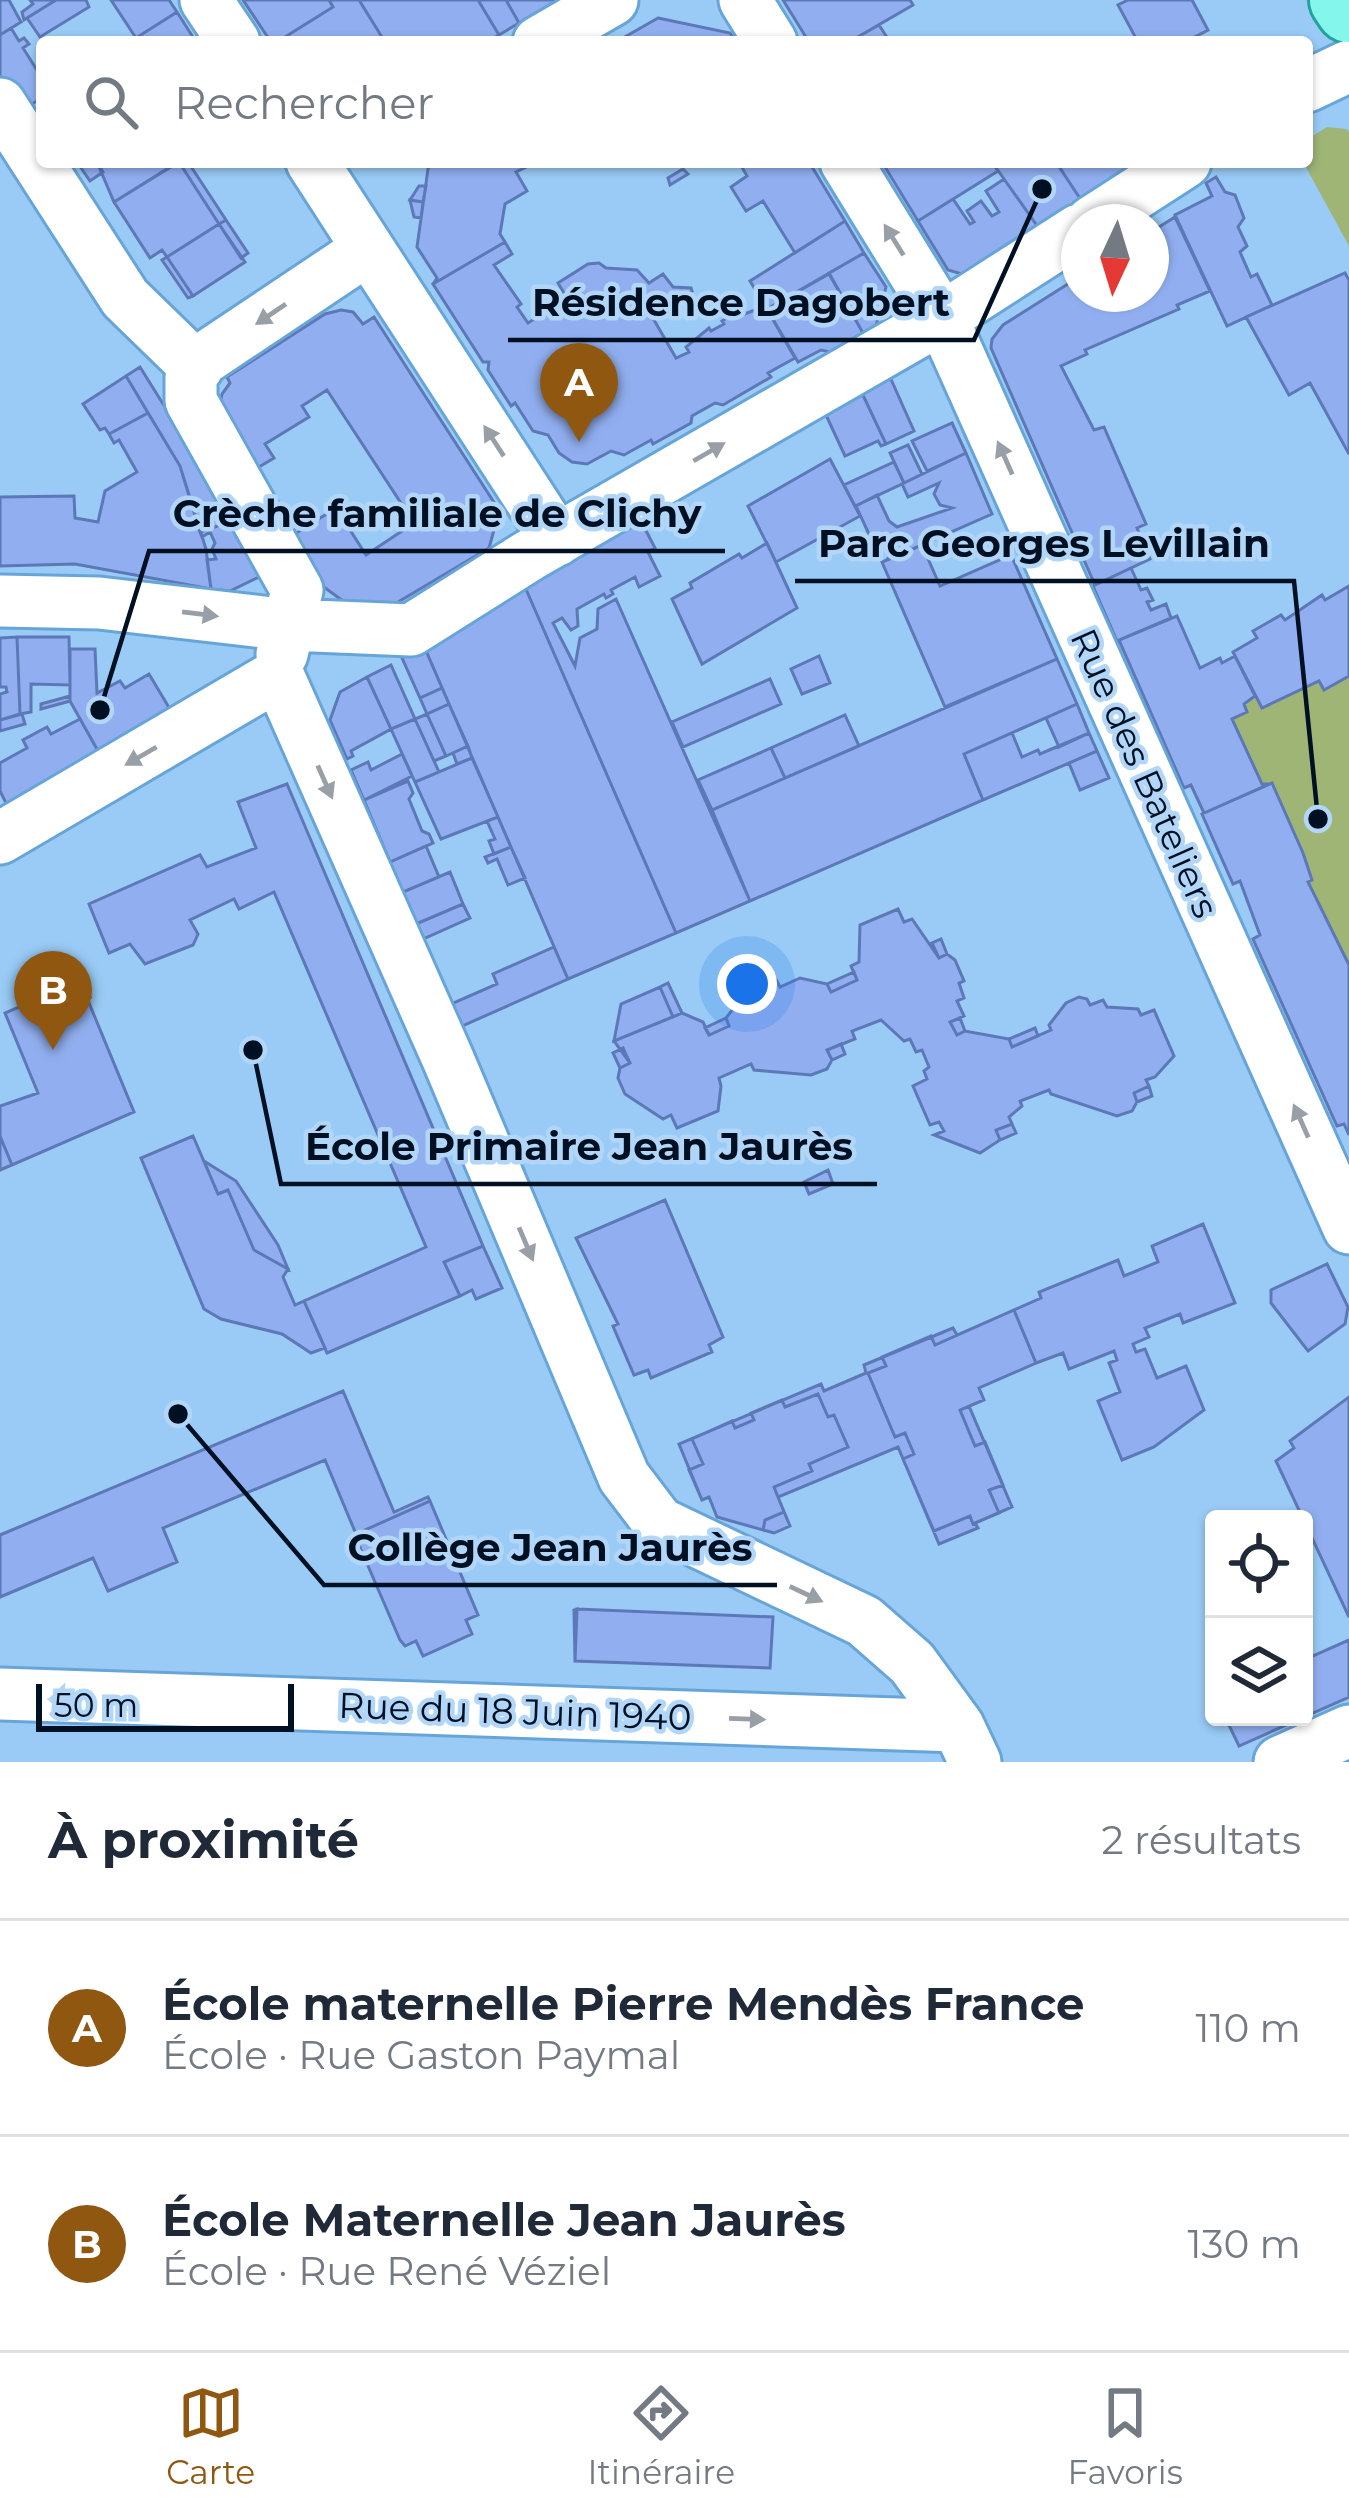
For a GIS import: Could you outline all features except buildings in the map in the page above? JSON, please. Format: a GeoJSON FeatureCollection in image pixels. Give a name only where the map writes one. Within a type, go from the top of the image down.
{"type":"FeatureCollection","features":[{"type":"Feature","properties":{"kind":"main road"},"geometry":{"type":"LineString","coordinates":[[1343,0],[1349,9]]}},
{"type":"Feature","properties":{"kind":"street"},"geometry":{"type":"LineString","coordinates":[[206,0],[230,36]]}},
{"type":"Feature","properties":{"kind":"street"},"geometry":{"type":"LineString","coordinates":[[549,36],[612,0]]}},
{"type":"Feature","properties":{"kind":"street"},"geometry":{"type":"LineString","coordinates":[[745,0],[767,36]]}},
{"type":"Feature","properties":{"kind":"street"},"geometry":{"type":"LineString","coordinates":[[1313,83],[1349,66]]}},
{"type":"Feature","properties":{"kind":"street"},"geometry":{"type":"LineString","coordinates":[[0,104],[36,160]]}},
{"type":"Feature","properties":{"kind":"street"},"geometry":{"type":"LineString","coordinates":[[41,168],[125,298],[197,368]]}},
{"type":"Feature","properties":{"kind":"street"},"geometry":{"type":"LineString","coordinates":[[321,168],[557,540]]}},
{"type":"Feature","properties":{"kind":"street","name":"Rue des Bateliers"},"geometry":{"type":"LineString","coordinates":[[850,168],[942,318],[1349,1228]]}},
{"type":"Feature","properties":{"kind":"street"},"geometry":{"type":"LineString","coordinates":[[1120,204],[1177,168]]}},
{"type":"Feature","properties":{"kind":"street"},"geometry":{"type":"LineString","coordinates":[[0,601],[99,602],[289,625],[411,630],[557,540],[942,318],[1061,242]]}},
{"type":"Feature","properties":{"kind":"street"},"geometry":{"type":"LineString","coordinates":[[368,248],[202,360],[191,376],[191,401],[297,590],[278,675],[448,1059],[624,1477],[658,1522],[864,1621],[912,1663],[966,1744]]}},
{"type":"Feature","properties":{"kind":"street"},"geometry":{"type":"LineString","coordinates":[[0,838],[278,675]]}},
{"type":"Feature","properties":{"kind":"street","name":"Rue du 18 Juin 1940"},"geometry":{"type":"LineString","coordinates":[[0,1694],[966,1744]]}},
{"type":"Feature","properties":{"kind":"street"},"geometry":{"type":"LineString","coordinates":[[1280,1762],[1349,1731]]}},
{"type":"Feature","properties":{"kind":"green space"},"geometry":{"type":"Polygon","coordinates":[[[1327,127],[1349,132],[1349,246],[1306,168],[1313,168],[1313,135],[1327,127]]]}},
{"type":"Feature","properties":{"kind":"green space"},"geometry":{"type":"Polygon","coordinates":[[[1349,676],[1349,965],[1308,882],[1312,879],[1272,784],[1262,784],[1232,719],[1255,696],[1262,708],[1319,681],[1325,690],[1349,676]]]}},
{"type":"Feature","properties":{"kind":"place","name":"Résidence Dagobert"},"geometry":{"type":"Point","coordinates":[1042,189]}},
{"type":"Feature","properties":{"kind":"place","name":"École maternelle Pierre Mendès France"},"geometry":{"type":"Point","coordinates":[579,442]}},
{"type":"Feature","properties":{"kind":"place","name":"Crèche familiale de Clichy"},"geometry":{"type":"Point","coordinates":[100,710]}},
{"type":"Feature","properties":{"kind":"place","name":"Parc Georges Levillain"},"geometry":{"type":"Point","coordinates":[1318,819]}},
{"type":"Feature","properties":{"kind":"place","name":"École Maternelle Jean Jaurès"},"geometry":{"type":"Point","coordinates":[53,1050]}},
{"type":"Feature","properties":{"kind":"place","name":"École Primaire Jean Jaurès"},"geometry":{"type":"Point","coordinates":[253,1050]}},
{"type":"Feature","properties":{"kind":"place","name":"Collège Jean Jaurès"},"geometry":{"type":"Point","coordinates":[178,1414]}}]}
